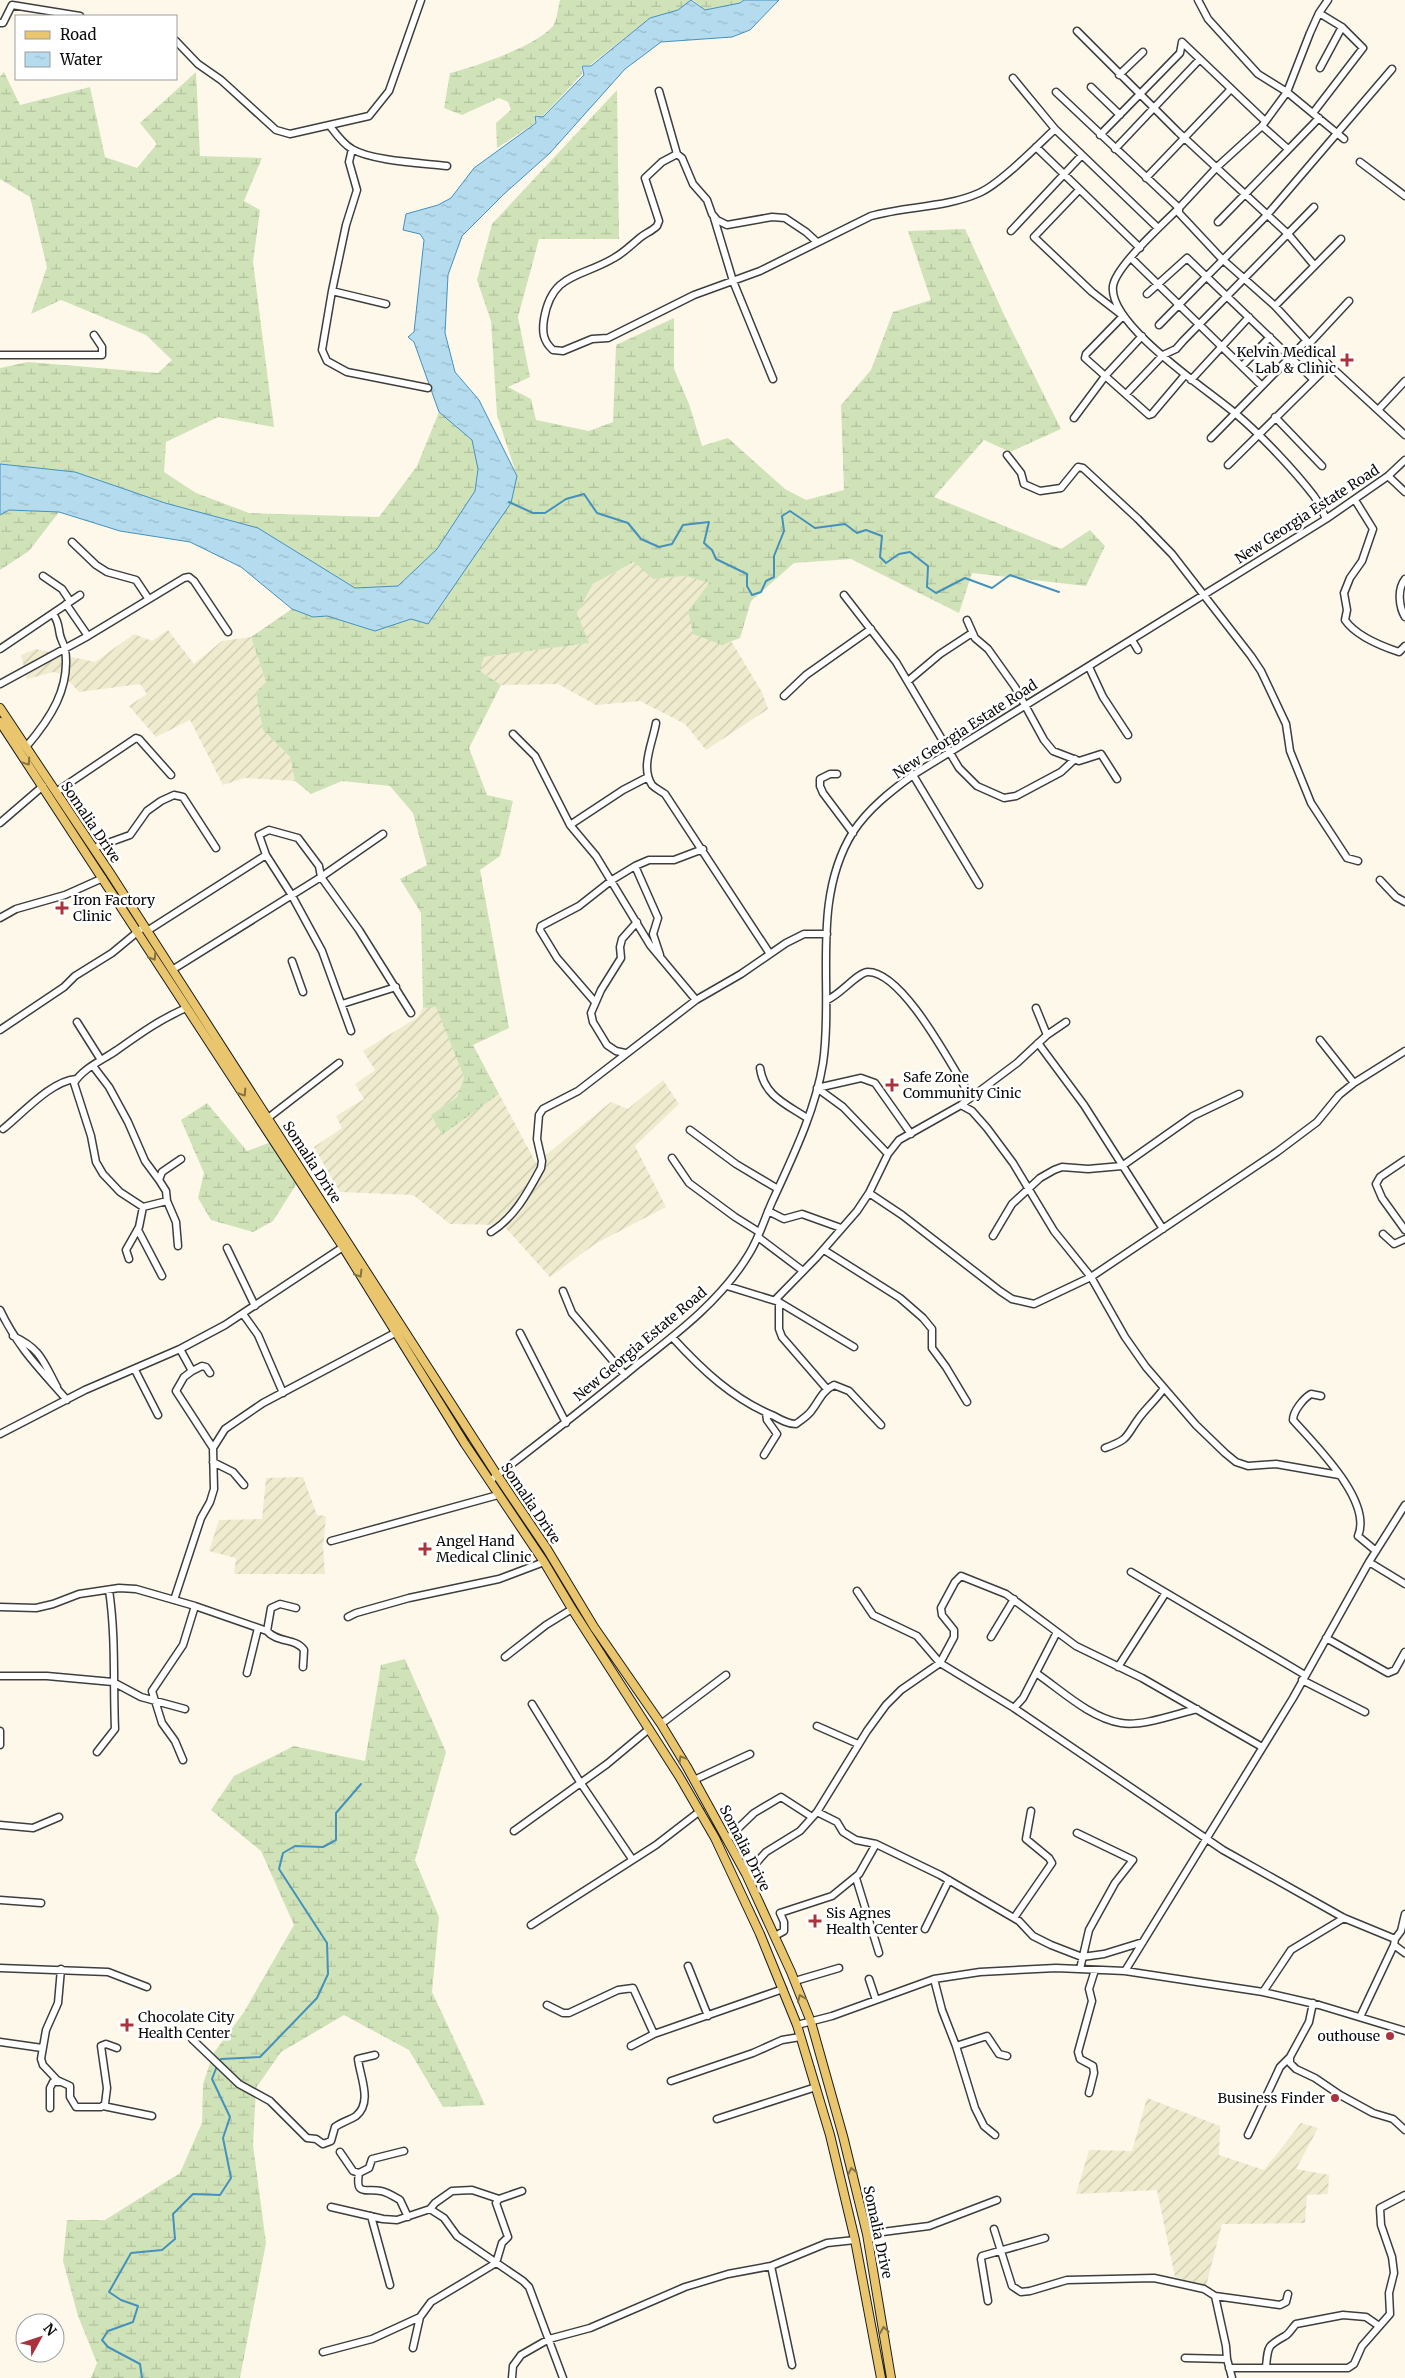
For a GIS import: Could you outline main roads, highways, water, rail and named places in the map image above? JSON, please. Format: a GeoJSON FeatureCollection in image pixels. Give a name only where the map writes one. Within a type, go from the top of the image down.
{"type":"FeatureCollection","features":[{"type":"Feature","properties":{"kind":"main road","name":"Somalia Drive"},"geometry":{"type":"LineString","coordinates":[[0,708],[94,848],[143,930],[186,1008],[343,1247],[465,1444],[494,1477],[498,1495],[544,1562],[700,1811],[733,1874],[797,2025],[830,2135],[855,2240],[880,2378]]}},
{"type":"Feature","properties":{"kind":"main road","name":"Somalia Drive"},"geometry":{"type":"LineString","coordinates":[[0,722],[102,878],[172,970],[268,1118],[494,1477],[547,1549],[594,1627],[661,1724],[746,1874],[795,1981],[811,2022],[843,2136],[867,2234],[891,2378]]}},
{"type":"Feature","properties":{"kind":"water"},"geometry":{"type":"Polygon","coordinates":[[[691,0],[705,10],[740,3],[744,0],[779,0],[750,30],[732,37],[661,42],[625,69],[550,153],[504,194],[462,236],[448,275],[445,333],[455,372],[479,400],[517,476],[511,503],[428,624],[411,619],[375,631],[327,616],[313,617],[292,609],[241,567],[190,542],[120,531],[59,512],[9,510],[0,515],[0,464],[75,472],[165,503],[258,528],[355,588],[398,586],[437,549],[475,491],[478,469],[472,440],[439,412],[414,342],[408,337],[414,332],[424,240],[420,234],[403,230],[406,214],[438,205],[451,198],[474,168],[536,123],[535,116],[543,117],[584,75],[582,66],[591,66],[650,18],[678,10],[691,0]]]}},
{"type":"Feature","properties":{"kind":"waterway"},"geometry":{"type":"LineString","coordinates":[[509,502],[533,513],[545,513],[566,499],[584,494],[597,513],[628,523],[641,539],[659,547],[672,544],[683,525],[709,522],[704,543],[712,550],[716,559],[747,574],[747,586],[752,595],[761,592],[766,581],[774,577],[774,556],[784,531],[782,516],[790,511],[815,528],[845,524],[857,533],[866,530],[882,536],[880,557],[886,563],[899,554],[910,552],[928,566],[927,587],[936,593],[965,578],[992,588],[1010,575],[1059,592]]}},
{"type":"Feature","properties":{"kind":"waterway"},"geometry":{"type":"LineString","coordinates":[[219,2062],[221,2059],[260,2057],[317,1998],[328,1974],[327,1943],[279,1869],[283,1853],[295,1846],[323,1847],[336,1840],[336,1813],[361,1784]]}},
{"type":"Feature","properties":{"kind":"waterway"},"geometry":{"type":"LineString","coordinates":[[142,2378],[140,2364],[108,2347],[102,2340],[108,2331],[133,2322],[138,2306],[121,2300],[109,2292],[131,2253],[162,2250],[175,2239],[173,2214],[193,2194],[220,2195],[231,2178],[223,2138],[230,2117],[212,2079],[217,2066]]}},
{"type":"Feature","properties":{"kind":"place","name":"Kelvin Medical Lab & Clinic"},"geometry":{"type":"Point","coordinates":[1347,360]}},
{"type":"Feature","properties":{"kind":"place","name":"Iron Factory Clinic"},"geometry":{"type":"Point","coordinates":[62,908]}},
{"type":"Feature","properties":{"kind":"place","name":"Safe Zone Community Cinic"},"geometry":{"type":"Point","coordinates":[892,1085]}},
{"type":"Feature","properties":{"kind":"place","name":"Angel Hand Medical Clinic"},"geometry":{"type":"Point","coordinates":[425,1549]}},
{"type":"Feature","properties":{"kind":"place","name":"Sis Agnes Health Center"},"geometry":{"type":"Point","coordinates":[815,1921]}},
{"type":"Feature","properties":{"kind":"place","name":"Chocolate City Health Center"},"geometry":{"type":"Point","coordinates":[127,2025]}},
{"type":"Feature","properties":{"kind":"place","name":"outhouse"},"geometry":{"type":"Point","coordinates":[1390,2036]}},
{"type":"Feature","properties":{"kind":"place","name":"Business Finder"},"geometry":{"type":"Point","coordinates":[1335,2098]}}]}
